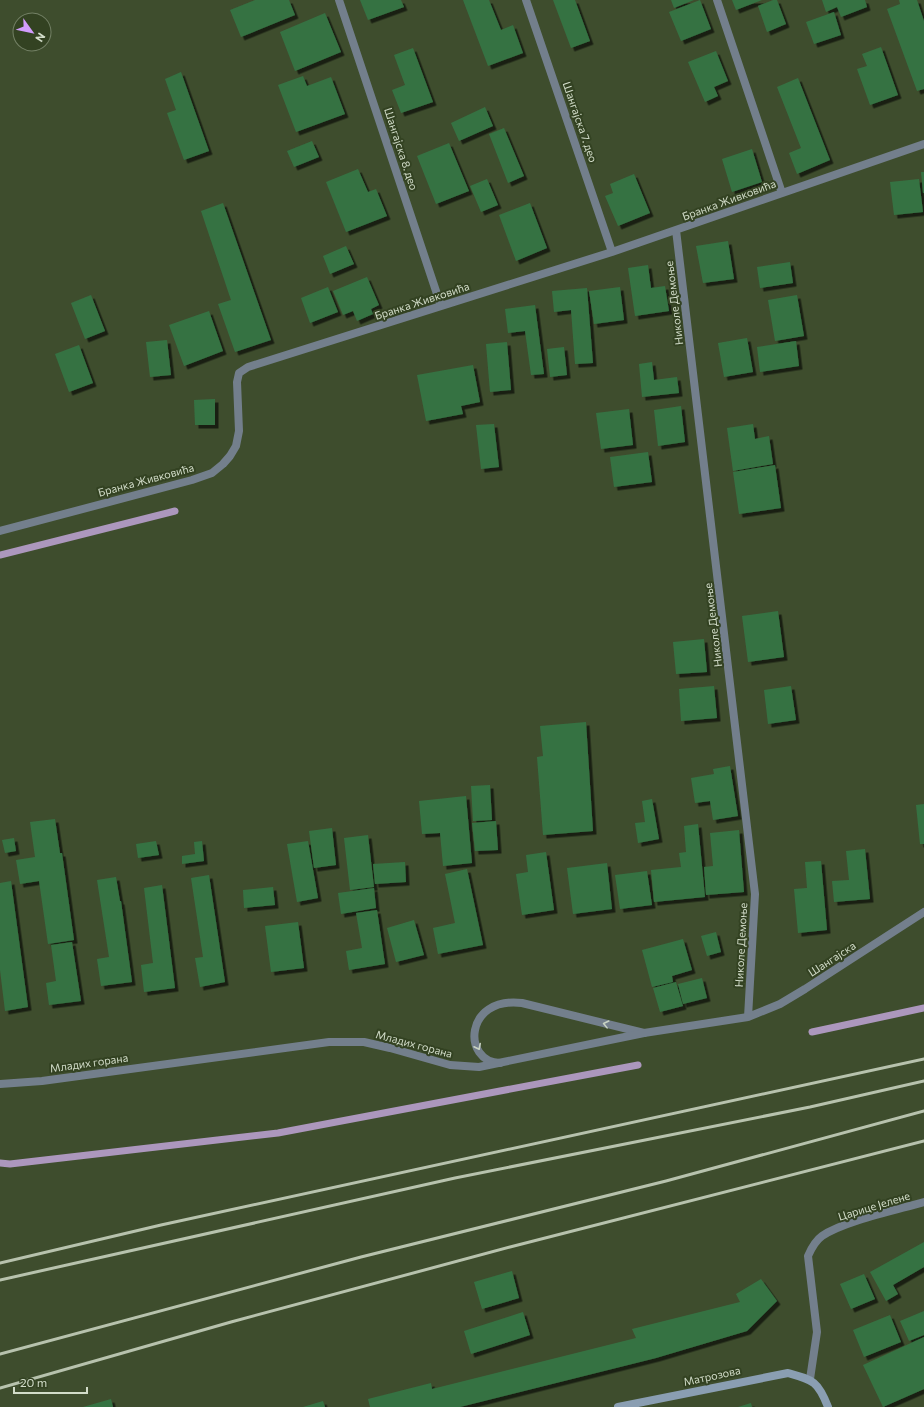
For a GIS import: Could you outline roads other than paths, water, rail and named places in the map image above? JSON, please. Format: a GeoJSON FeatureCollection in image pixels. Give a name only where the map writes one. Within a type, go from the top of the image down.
{"type":"FeatureCollection","features":[{"type":"Feature","properties":{"kind":"street","name":"Шангајска 8. део"},"geometry":{"type":"LineString","coordinates":[[339,0],[441,306]]}},
{"type":"Feature","properties":{"kind":"street","name":"Шангајска 7. део"},"geometry":{"type":"LineString","coordinates":[[526,0],[612,252]]}},
{"type":"Feature","properties":{"kind":"street"},"geometry":{"type":"LineString","coordinates":[[717,0],[782,193]]}},
{"type":"Feature","properties":{"kind":"street","name":"Бранка Живковића"},"geometry":{"type":"LineString","coordinates":[[0,531],[192,480],[212,473],[230,456],[236,446],[239,430],[237,382],[240,373],[248,367],[612,252],[924,144]]}},
{"type":"Feature","properties":{"kind":"street","name":"Николе Демоње"},"geometry":{"type":"LineString","coordinates":[[676,230],[755,894],[748,1017]]}},
{"type":"Feature","properties":{"kind":"street","name":"Шангајска"},"geometry":{"type":"LineString","coordinates":[[748,1017],[780,1004],[924,912]]}},
{"type":"Feature","properties":{"kind":"street"},"geometry":{"type":"LineString","coordinates":[[505,1063],[496,1063],[488,1059],[481,1053],[473,1037],[475,1026],[481,1015],[488,1008],[498,1003],[511,1001],[522,1003],[644,1034]]}},
{"type":"Feature","properties":{"kind":"street","name":"Младих горана"},"geometry":{"type":"LineString","coordinates":[[0,1084],[42,1081],[329,1042],[364,1042],[390,1048],[450,1066],[479,1067],[644,1034],[748,1017]]}},
{"type":"Feature","properties":{"kind":"street","name":"Царице Јелене"},"geometry":{"type":"LineString","coordinates":[[810,1379],[817,1332],[808,1256],[814,1245],[821,1237],[842,1226],[924,1202]]}},
{"type":"Feature","properties":{"kind":"street","name":"Матрозова"},"geometry":{"type":"LineString","coordinates":[[618,1407],[788,1373],[810,1379]]}},
{"type":"Feature","properties":{"kind":"street"},"geometry":{"type":"LineString","coordinates":[[810,1379],[822,1391],[828,1407]]}},
{"type":"Feature","properties":{"kind":"waterway"},"geometry":{"type":"LineString","coordinates":[[0,555],[175,511]]}},
{"type":"Feature","properties":{"kind":"waterway"},"geometry":{"type":"LineString","coordinates":[[812,1032],[924,1008]]}},
{"type":"Feature","properties":{"kind":"waterway"},"geometry":{"type":"LineString","coordinates":[[0,1163],[10,1164],[278,1133],[638,1065]]}},
{"type":"Feature","properties":{"kind":"railway"},"geometry":{"type":"LineString","coordinates":[[0,1263],[161,1225],[924,1059]]}},
{"type":"Feature","properties":{"kind":"railway"},"geometry":{"type":"LineString","coordinates":[[0,1280],[455,1178],[810,1107],[924,1081]]}},
{"type":"Feature","properties":{"kind":"railway"},"geometry":{"type":"LineString","coordinates":[[0,1354],[361,1257],[666,1181],[924,1111]]}},
{"type":"Feature","properties":{"kind":"railway"},"geometry":{"type":"LineString","coordinates":[[0,1388],[231,1322],[510,1247],[924,1141]]}}]}
